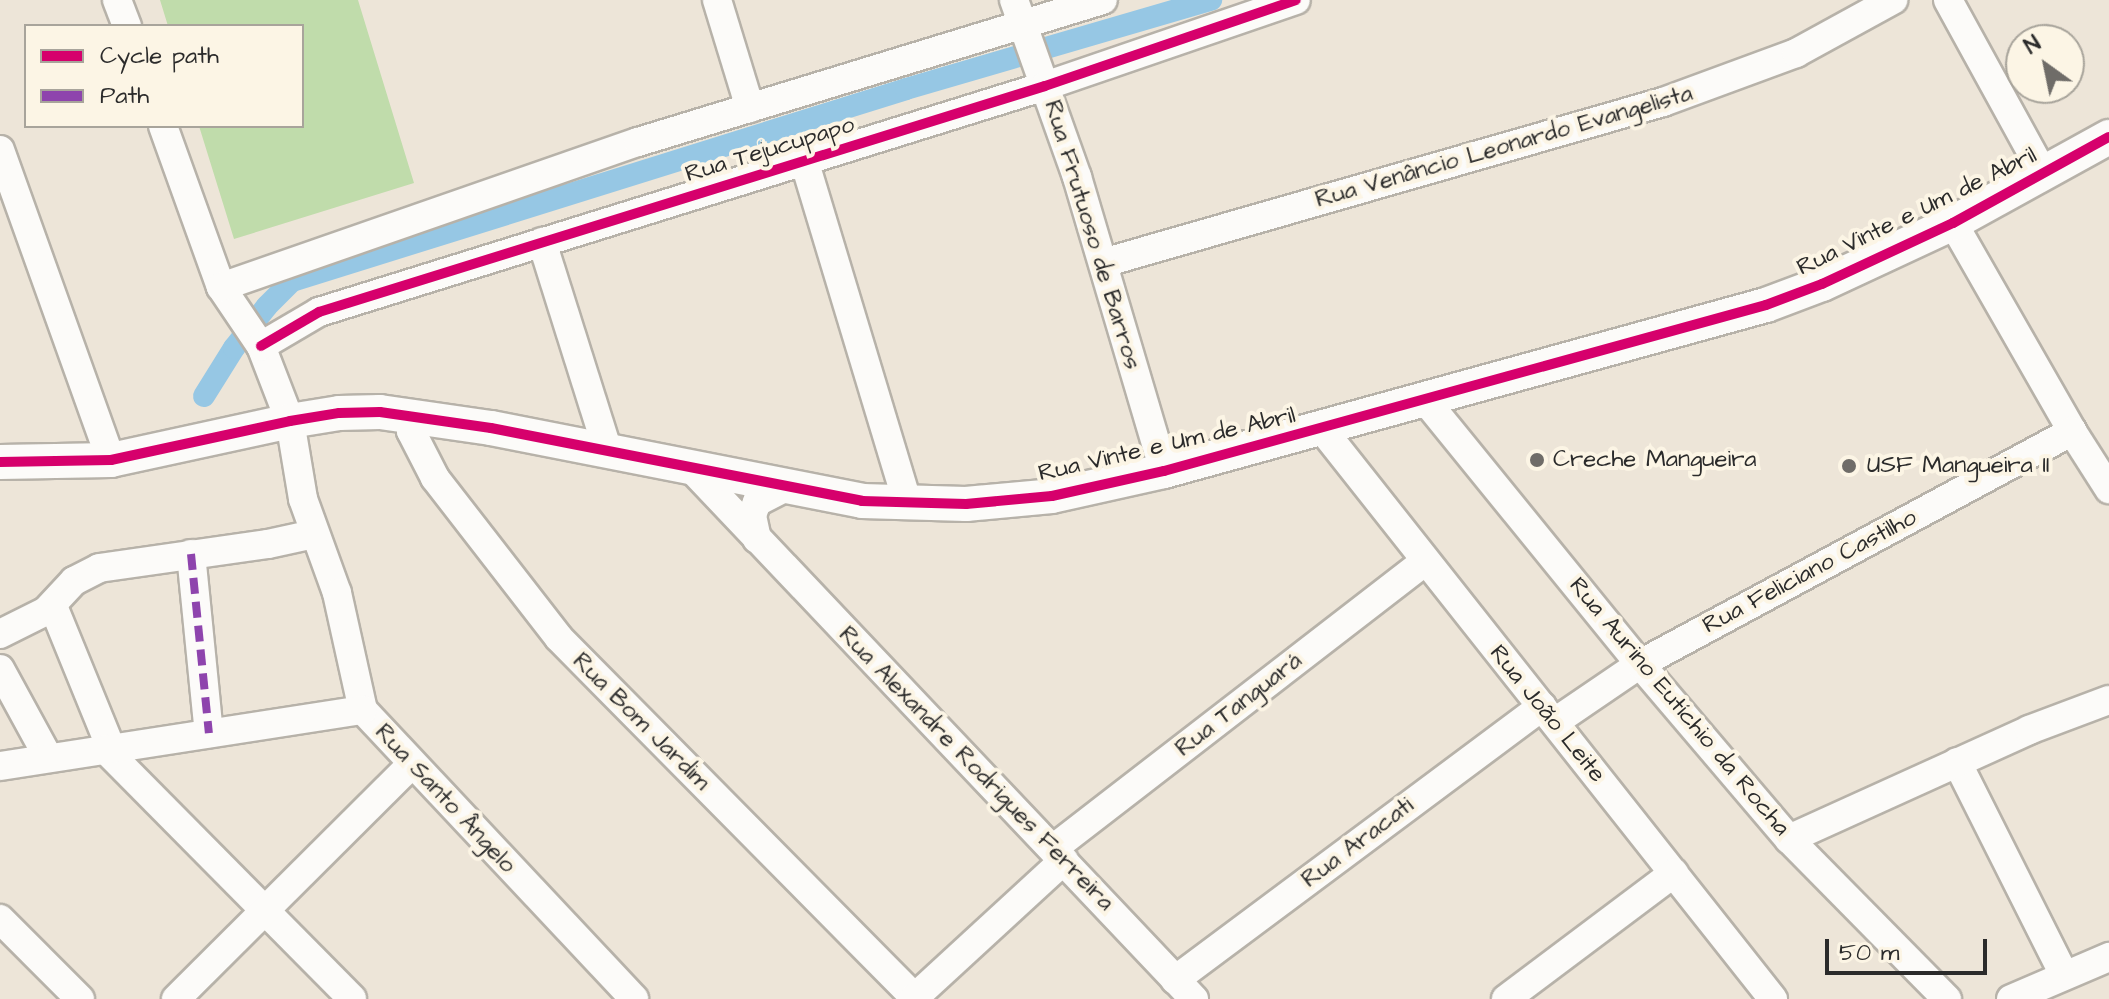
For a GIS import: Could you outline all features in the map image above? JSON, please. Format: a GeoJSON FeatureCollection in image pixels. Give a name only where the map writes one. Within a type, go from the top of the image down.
{"type":"FeatureCollection","features":[{"type":"Feature","properties":{"kind":"main road","name":"Rua Vinte e Um de Abril"},"geometry":{"type":"LineString","coordinates":[[0,462],[111,460],[339,413],[411,414],[784,488],[908,504],[966,504],[1052,496],[1164,471],[1322,429],[1766,305],[1822,284],[1953,223],[2109,137]]}},
{"type":"Feature","properties":{"kind":"street"},"geometry":{"type":"LineString","coordinates":[[117,0],[126,24]]}},
{"type":"Feature","properties":{"kind":"street"},"geometry":{"type":"LineString","coordinates":[[717,0],[750,108]]}},
{"type":"Feature","properties":{"kind":"street","name":"Rua Tejucupapo"},"geometry":{"type":"LineString","coordinates":[[221,287],[638,142],[1021,21],[1103,0]]}},
{"type":"Feature","properties":{"kind":"street","name":"Rua Tejucupapo"},"geometry":{"type":"LineString","coordinates":[[258,342],[319,312],[804,160],[1042,80],[1296,0]]}},
{"type":"Feature","properties":{"kind":"street","name":"Rua Venâncio Leonardo Evangelista"},"geometry":{"type":"LineString","coordinates":[[1103,263],[1663,102],[1796,53],[1893,0]]}},
{"type":"Feature","properties":{"kind":"street"},"geometry":{"type":"LineString","coordinates":[[1948,0],[2043,173]]}},
{"type":"Feature","properties":{"kind":"street","name":"Rua Frutuoso de Barros"},"geometry":{"type":"LineString","coordinates":[[1021,21],[1103,263],[1164,471]]}},
{"type":"Feature","properties":{"kind":"street","name":"Rua Santo Ângelo"},"geometry":{"type":"LineString","coordinates":[[164,128],[221,287],[258,342],[290,421],[303,499],[337,593],[363,710],[634,999]]}},
{"type":"Feature","properties":{"kind":"street"},"geometry":{"type":"LineString","coordinates":[[0,150],[111,460]]}},
{"type":"Feature","properties":{"kind":"street"},"geometry":{"type":"LineString","coordinates":[[804,160],[908,504]]}},
{"type":"Feature","properties":{"kind":"street"},"geometry":{"type":"LineString","coordinates":[[1953,223],[2072,431],[2109,489]]}},
{"type":"Feature","properties":{"kind":"street"},"geometry":{"type":"LineString","coordinates":[[542,242],[608,451]]}},
{"type":"Feature","properties":{"kind":"street","name":"Rua Aurino Eutíchio da Rocha"},"geometry":{"type":"LineString","coordinates":[[1426,401],[1640,664],[1789,839],[1947,999]]}},
{"type":"Feature","properties":{"kind":"street","name":"Rua Bom Jardim"},"geometry":{"type":"LineString","coordinates":[[411,414],[411,431],[435,478],[559,638],[915,998]]}},
{"type":"Feature","properties":{"kind":"street","name":"Rua João Leite"},"geometry":{"type":"LineString","coordinates":[[1322,429],[1424,562],[1773,999]]}},
{"type":"Feature","properties":{"kind":"street","name":"Rua Feliciano Castilho"},"geometry":{"type":"LineString","coordinates":[[1548,714],[2072,431]]}},
{"type":"Feature","properties":{"kind":"street","name":"Rua Alexandre Rodrigues Ferreira"},"geometry":{"type":"LineString","coordinates":[[690,467],[1059,854],[1184,990]]}},
{"type":"Feature","properties":{"kind":"street"},"geometry":{"type":"LineString","coordinates":[[757,539],[752,515],[757,502],[784,488]]}},
{"type":"Feature","properties":{"kind":"street"},"geometry":{"type":"LineString","coordinates":[[0,634],[30,621],[53,606],[74,581],[99,568],[268,544],[314,534]]}},
{"type":"Feature","properties":{"kind":"street"},"geometry":{"type":"LineString","coordinates":[[191,554],[209,733]]}},
{"type":"Feature","properties":{"kind":"street","name":"Rua Tanguará"},"geometry":{"type":"LineString","coordinates":[[915,998],[1059,854],[1424,562]]}},
{"type":"Feature","properties":{"kind":"street"},"geometry":{"type":"LineString","coordinates":[[53,606],[108,749],[352,999]]}},
{"type":"Feature","properties":{"kind":"street"},"geometry":{"type":"LineString","coordinates":[[0,669],[48,757]]}},
{"type":"Feature","properties":{"kind":"street"},"geometry":{"type":"LineString","coordinates":[[1789,839],[2029,730],[2109,701]]}},
{"type":"Feature","properties":{"kind":"street"},"geometry":{"type":"LineString","coordinates":[[0,766],[363,710]]}},
{"type":"Feature","properties":{"kind":"street","name":"Rua Aracati"},"geometry":{"type":"LineString","coordinates":[[1184,990],[1548,714]]}},
{"type":"Feature","properties":{"kind":"street"},"geometry":{"type":"LineString","coordinates":[[1957,762],[2064,975]]}},
{"type":"Feature","properties":{"kind":"street"},"geometry":{"type":"LineString","coordinates":[[176,999],[412,764]]}},
{"type":"Feature","properties":{"kind":"street"},"geometry":{"type":"LineString","coordinates":[[1506,999],[1674,873]]}},
{"type":"Feature","properties":{"kind":"street"},"geometry":{"type":"LineString","coordinates":[[0,919],[80,999]]}},
{"type":"Feature","properties":{"kind":"street"},"geometry":{"type":"LineString","coordinates":[[2011,999],[2109,957]]}},
{"type":"Feature","properties":{"kind":"green space"},"geometry":{"type":"Polygon","coordinates":[[[160,0],[358,0],[414,183],[234,239],[200,128],[304,128],[304,24],[167,24],[160,0]]]}},
{"type":"Feature","properties":{"kind":"waterway"},"geometry":{"type":"LineString","coordinates":[[204,396],[234,348],[267,306],[292,281],[906,89],[1211,0]]}},
{"type":"Feature","properties":{"kind":"marked path"},"geometry":{"type":"LineString","coordinates":[[191,554],[209,733]]}},
{"type":"Feature","properties":{"kind":"cycle path"},"geometry":{"type":"LineString","coordinates":[[261,346],[319,312],[1045,86],[1296,0]]}},
{"type":"Feature","properties":{"kind":"cycle path"},"geometry":{"type":"LineString","coordinates":[[0,462],[111,460],[290,421],[339,413],[380,412],[491,428],[862,501],[966,504],[1052,496],[1164,471],[1766,305],[1822,284],[1953,223],[2109,137]]}},
{"type":"Feature","properties":{"kind":"place","name":"Creche Mangueira"},"geometry":{"type":"Point","coordinates":[1537,460]}},
{"type":"Feature","properties":{"kind":"place","name":"USF Mangueira II"},"geometry":{"type":"Point","coordinates":[1849,466]}}]}
